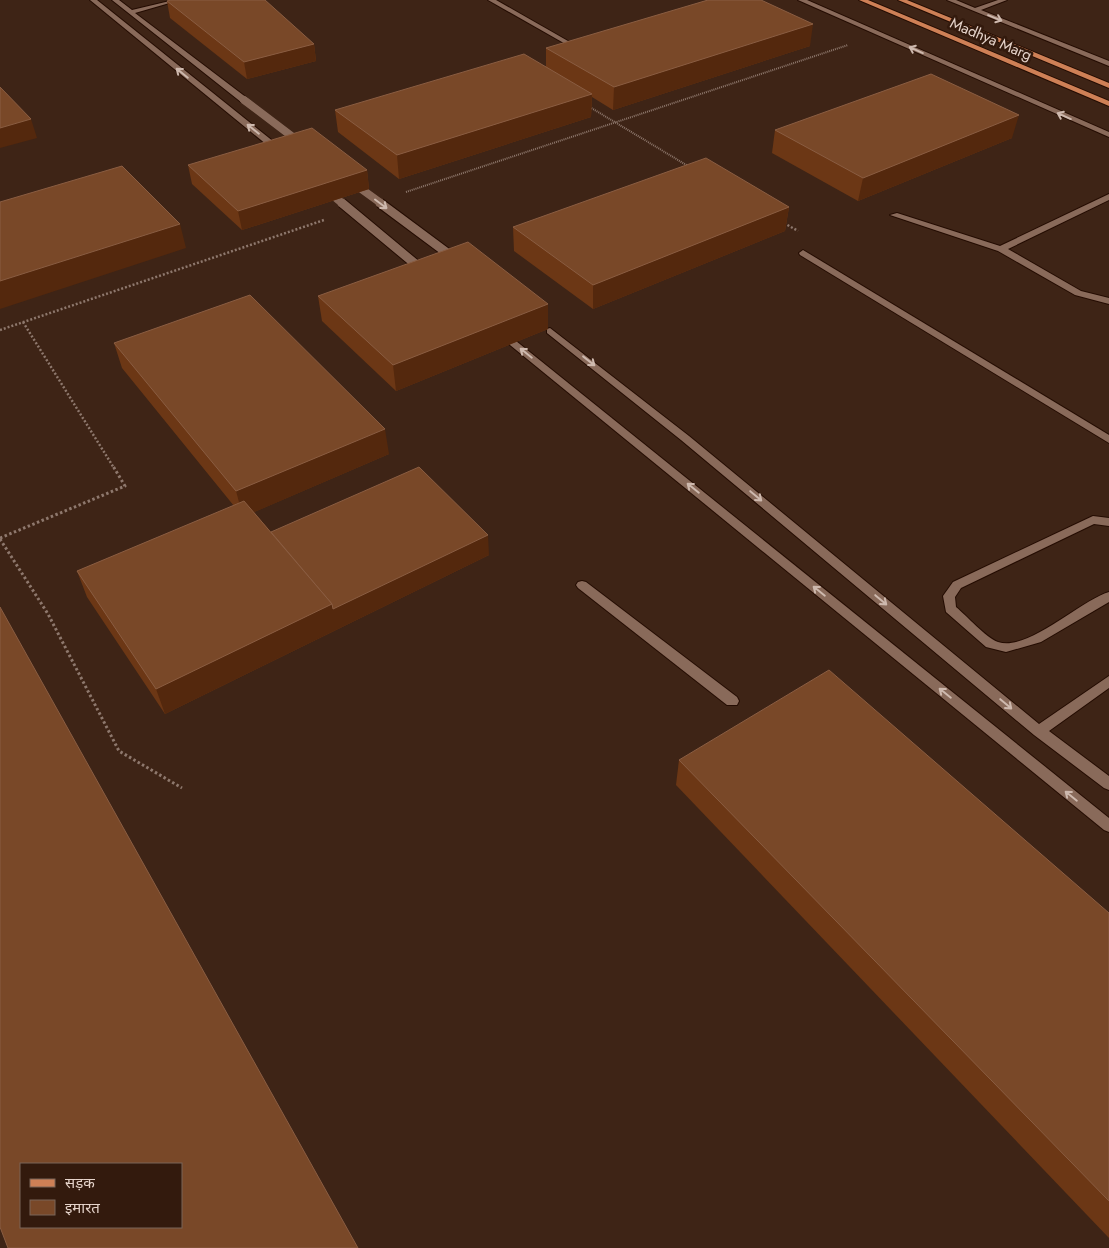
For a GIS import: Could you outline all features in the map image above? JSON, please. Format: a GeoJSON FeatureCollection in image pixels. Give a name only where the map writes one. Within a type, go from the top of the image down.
{"type":"FeatureCollection","features":[{"type":"Feature","properties":{"kind":"main road","name":"Madhya Marg"},"geometry":{"type":"LineString","coordinates":[[862,0],[1109,104]]}},
{"type":"Feature","properties":{"kind":"main road","name":"Madhya Marg"},"geometry":{"type":"LineString","coordinates":[[900,0],[1109,86]]}},
{"type":"Feature","properties":{"kind":"street"},"geometry":{"type":"LineString","coordinates":[[93,0],[285,156]]}},
{"type":"Feature","properties":{"kind":"street"},"geometry":{"type":"LineString","coordinates":[[115,0],[312,152]]}},
{"type":"Feature","properties":{"kind":"street"},"geometry":{"type":"LineString","coordinates":[[491,0],[571,45]]}},
{"type":"Feature","properties":{"kind":"street"},"geometry":{"type":"LineString","coordinates":[[801,0],[1109,135]]}},
{"type":"Feature","properties":{"kind":"street"},"geometry":{"type":"LineString","coordinates":[[950,0],[1109,64]]}},
{"type":"Feature","properties":{"kind":"street"},"geometry":{"type":"LineString","coordinates":[[975,10],[1004,0]]}},
{"type":"Feature","properties":{"kind":"street"},"geometry":{"type":"LineString","coordinates":[[130,12],[171,1]]}},
{"type":"Feature","properties":{"kind":"street"},"geometry":{"type":"LineString","coordinates":[[342,175],[466,267]]}},
{"type":"Feature","properties":{"kind":"street"},"geometry":{"type":"LineString","coordinates":[[1001,249],[1109,197]]}},
{"type":"Feature","properties":{"kind":"street"},"geometry":{"type":"LineString","coordinates":[[337,199],[435,280]]}},
{"type":"Feature","properties":{"kind":"street"},"geometry":{"type":"LineString","coordinates":[[894,215],[1001,249],[1078,293],[1109,301]]}},
{"type":"Feature","properties":{"kind":"street"},"geometry":{"type":"LineString","coordinates":[[803,253],[1109,440]]}},
{"type":"Feature","properties":{"kind":"street"},"geometry":{"type":"LineString","coordinates":[[547,328],[685,438],[1039,731],[1109,784]]}},
{"type":"Feature","properties":{"kind":"street"},"geometry":{"type":"LineString","coordinates":[[513,343],[1109,826]]}},
{"type":"Feature","properties":{"kind":"street"},"geometry":{"type":"LineString","coordinates":[[1106,603],[1038,639],[1014,647],[995,646],[950,609],[949,596],[957,584],[1092,520],[1109,522]]}},
{"type":"Feature","properties":{"kind":"street"},"geometry":{"type":"LineString","coordinates":[[582,585],[732,701]]}},
{"type":"Feature","properties":{"kind":"street"},"geometry":{"type":"LineString","coordinates":[[1039,731],[1109,681]]}},
{"type":"Feature","properties":{"kind":"path"},"geometry":{"type":"LineString","coordinates":[[398,195],[854,43]]}},
{"type":"Feature","properties":{"kind":"path"},"geometry":{"type":"LineString","coordinates":[[585,104],[690,167]]}},
{"type":"Feature","properties":{"kind":"path"},"geometry":{"type":"LineString","coordinates":[[0,330],[332,217]]}},
{"type":"Feature","properties":{"kind":"path"},"geometry":{"type":"LineString","coordinates":[[784,223],[800,232]]}},
{"type":"Feature","properties":{"kind":"path"},"geometry":{"type":"LineString","coordinates":[[23,322],[125,486],[0,538],[48,614],[119,751],[182,788]]}},
{"type":"Feature","properties":{"kind":"building"},"geometry":{"type":"Polygon","coordinates":[[[265,0],[314,44],[244,62],[167,1],[265,0]]]}},
{"type":"Feature","properties":{"kind":"building"},"geometry":{"type":"Polygon","coordinates":[[[708,0],[761,0],[813,24],[614,87],[546,48],[708,0]]]}},
{"type":"Feature","properties":{"kind":"building"},"geometry":{"type":"Polygon","coordinates":[[[524,54],[592,94],[397,155],[335,110],[524,54]]]}},
{"type":"Feature","properties":{"kind":"building"},"geometry":{"type":"Polygon","coordinates":[[[931,74],[1019,115],[863,178],[775,130],[931,74]]]}},
{"type":"Feature","properties":{"kind":"building"},"geometry":{"type":"Polygon","coordinates":[[[0,87],[31,119],[0,128],[0,87]]]}},
{"type":"Feature","properties":{"kind":"building"},"geometry":{"type":"Polygon","coordinates":[[[312,128],[367,170],[238,211],[188,165],[312,128]]]}},
{"type":"Feature","properties":{"kind":"building"},"geometry":{"type":"Polygon","coordinates":[[[706,158],[789,207],[593,285],[513,227],[706,158]]]}},
{"type":"Feature","properties":{"kind":"building"},"geometry":{"type":"Polygon","coordinates":[[[122,166],[180,224],[0,281],[0,202],[122,166]]]}},
{"type":"Feature","properties":{"kind":"building"},"geometry":{"type":"Polygon","coordinates":[[[468,242],[548,304],[393,365],[318,296],[468,242]]]}},
{"type":"Feature","properties":{"kind":"building"},"geometry":{"type":"Polygon","coordinates":[[[250,295],[385,429],[236,491],[114,343],[250,295]]]}},
{"type":"Feature","properties":{"kind":"building"},"geometry":{"type":"Polygon","coordinates":[[[419,467],[488,535],[333,609],[332,604],[271,532],[419,467]]]}},
{"type":"Feature","properties":{"kind":"building"},"geometry":{"type":"Polygon","coordinates":[[[244,501],[332,604],[156,689],[77,571],[244,501]]]}},
{"type":"Feature","properties":{"kind":"building"},"geometry":{"type":"Polygon","coordinates":[[[0,607],[358,1248],[8,1248],[0,1227],[0,607]]]}},
{"type":"Feature","properties":{"kind":"building"},"geometry":{"type":"Polygon","coordinates":[[[829,670],[1109,913],[1109,1201],[679,760],[829,670]]]}}]}
